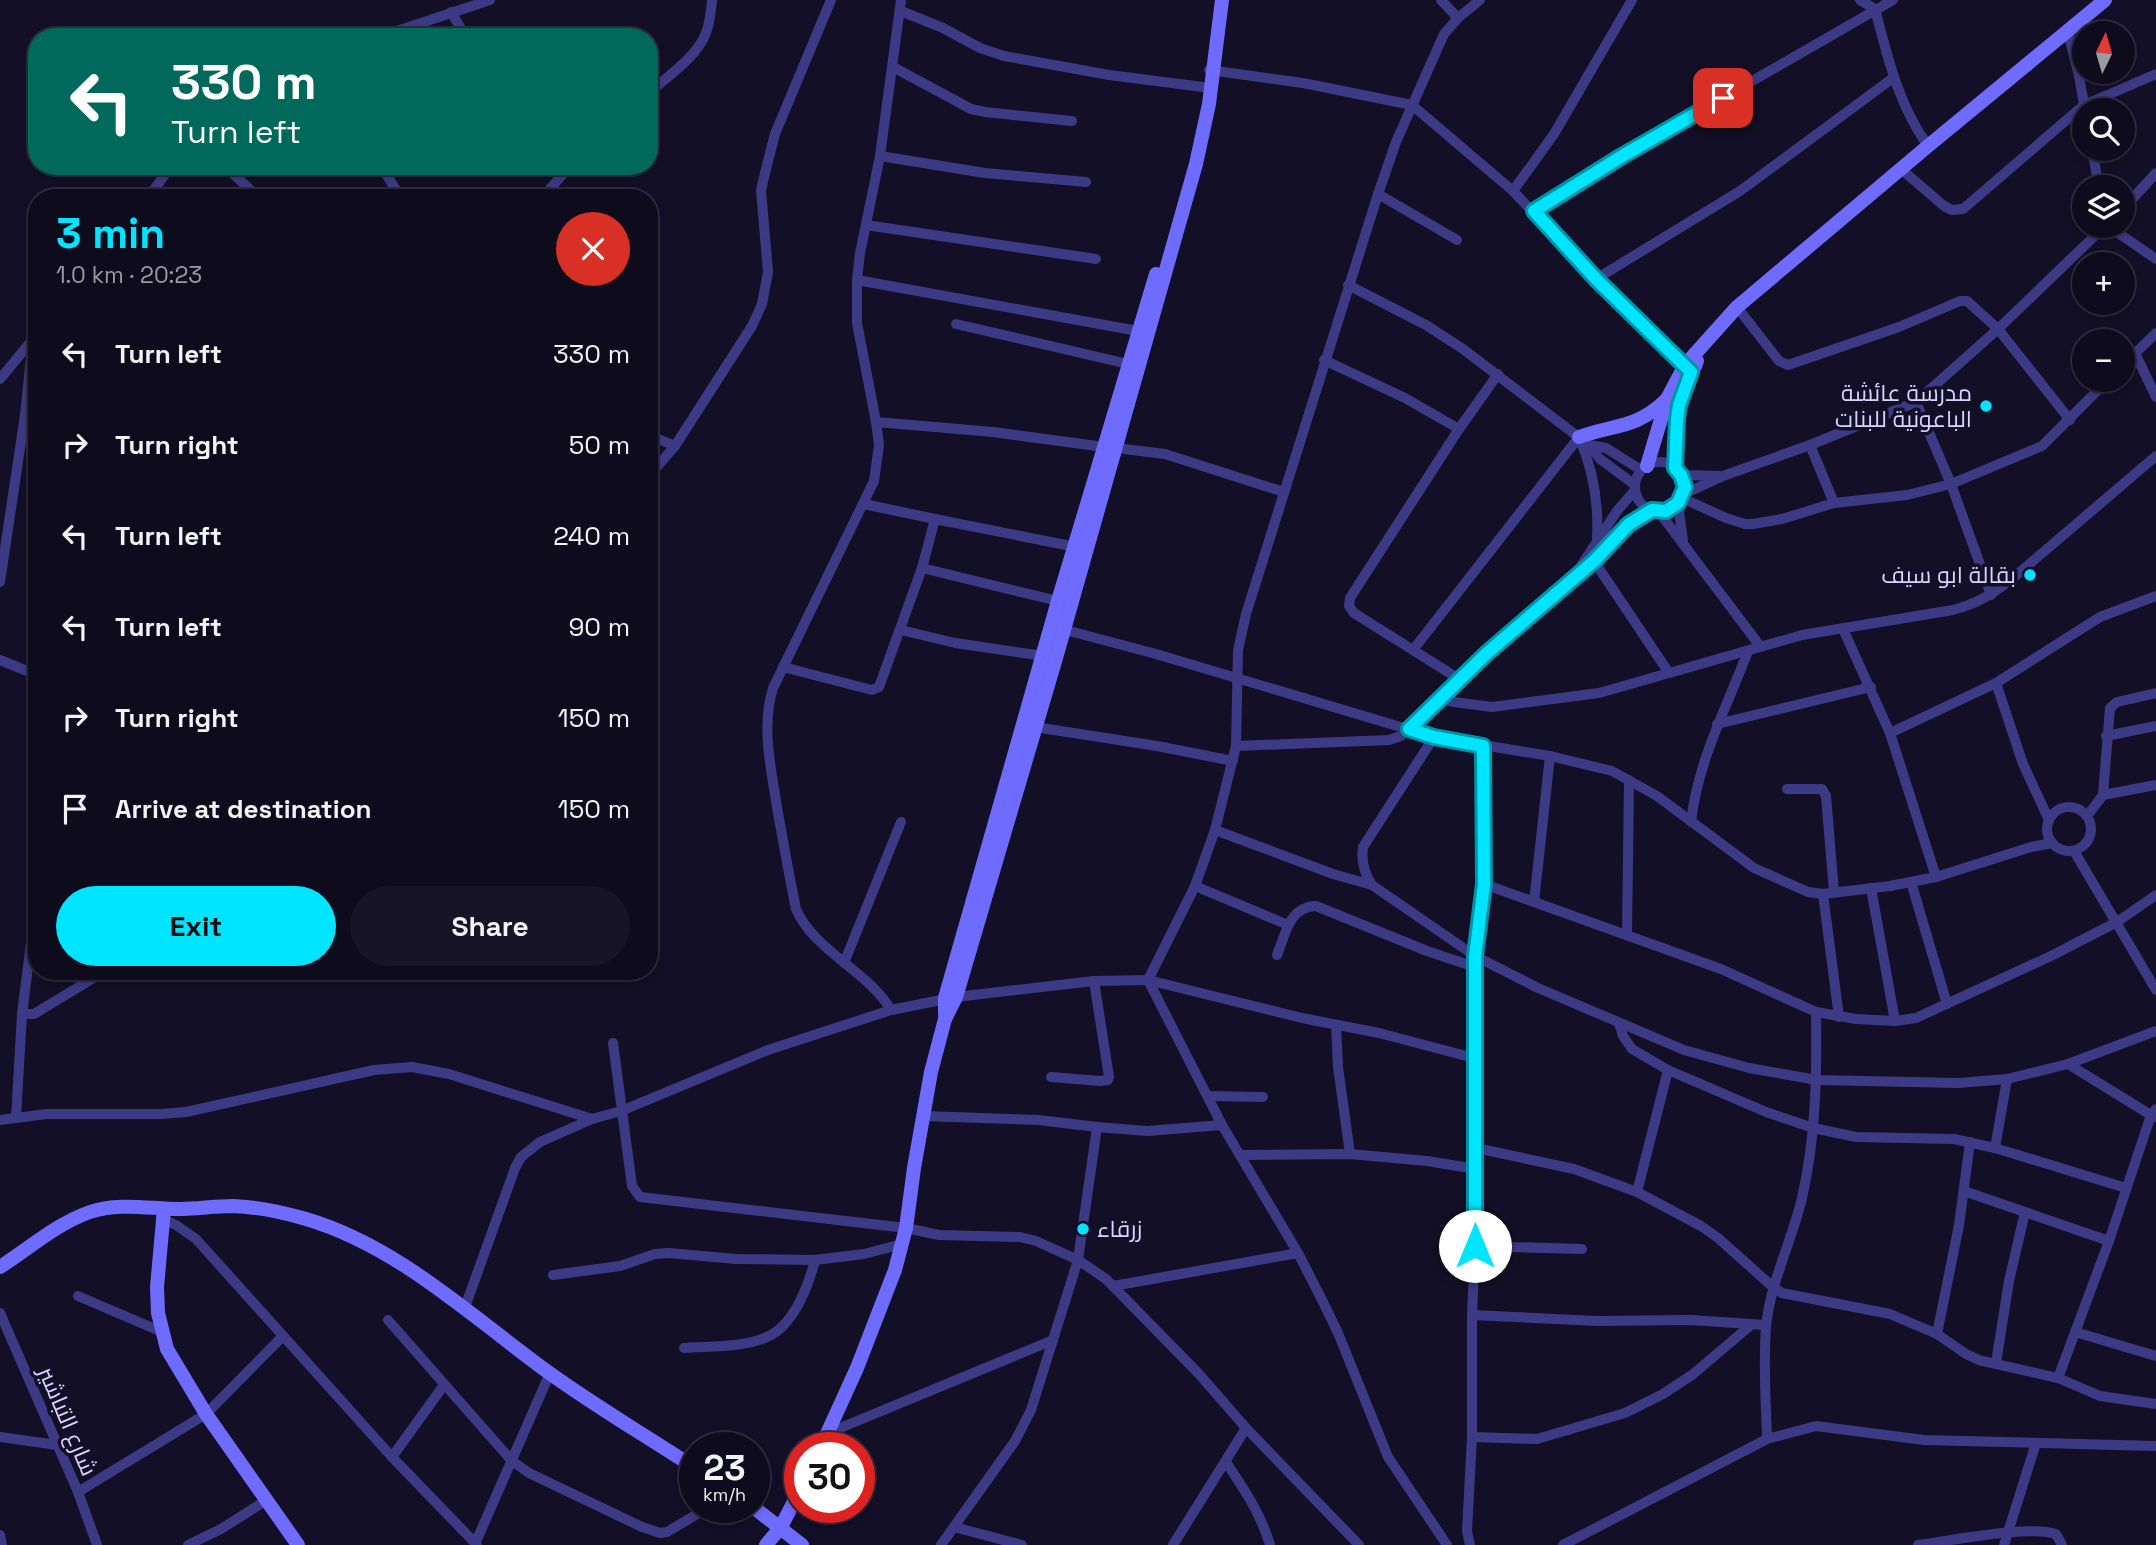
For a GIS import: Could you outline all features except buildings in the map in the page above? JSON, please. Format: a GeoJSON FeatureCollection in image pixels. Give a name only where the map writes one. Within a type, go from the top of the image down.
{"type":"FeatureCollection","features":[{"type":"Feature","properties":{"kind":"street"},"geometry":{"type":"LineString","coordinates":[[405,28],[490,0]]}},
{"type":"Feature","properties":{"kind":"street"},"geometry":{"type":"LineString","coordinates":[[658,85],[691,55],[702,41],[709,25],[712,0]]}},
{"type":"Feature","properties":{"kind":"street"},"geometry":{"type":"LineString","coordinates":[[658,466],[675,446],[752,326],[762,304],[768,272],[761,190],[775,134],[831,0]]}},
{"type":"Feature","properties":{"kind":"street"},"geometry":{"type":"LineString","coordinates":[[951,998],[1035,727],[1058,627],[1196,164],[1222,0]]}},
{"type":"Feature","properties":{"kind":"street"},"geometry":{"type":"LineString","coordinates":[[1441,0],[1458,18]]}},
{"type":"Feature","properties":{"kind":"street"},"geometry":{"type":"LineString","coordinates":[[1147,980],[1195,886],[1215,831],[1236,746],[1238,650],[1246,614],[1378,194],[1396,142],[1438,45],[1458,18],[1480,0]]}},
{"type":"Feature","properties":{"kind":"street"},"geometry":{"type":"LineString","coordinates":[[1513,191],[1573,104],[1632,0]]}},
{"type":"Feature","properties":{"kind":"street"},"geometry":{"type":"LineString","coordinates":[[1860,0],[1875,9],[1893,78],[1912,121],[1928,146]]}},
{"type":"Feature","properties":{"kind":"street"},"geometry":{"type":"LineString","coordinates":[[1534,211],[1622,156],[1893,0]]}},
{"type":"Feature","properties":{"kind":"street"},"geometry":{"type":"LineString","coordinates":[[1413,650],[1584,441],[1630,425],[1656,410],[1667,400],[1706,344],[1737,307],[2105,0]]}},
{"type":"Feature","properties":{"kind":"street"},"geometry":{"type":"LineString","coordinates":[[891,1010],[880,993],[803,923],[794,898],[767,739],[769,704],[783,667],[864,504],[874,481],[878,461],[876,422],[857,323],[857,280],[880,156],[901,6],[980,48],[1004,56],[1108,75],[1209,88]]}},
{"type":"Feature","properties":{"kind":"street"},"geometry":{"type":"LineString","coordinates":[[451,12],[461,28]]}},
{"type":"Feature","properties":{"kind":"street"},"geometry":{"type":"LineString","coordinates":[[2068,32],[2082,98]]}},
{"type":"Feature","properties":{"kind":"street"},"geometry":{"type":"LineString","coordinates":[[893,67],[971,108],[985,112],[1072,121]]}},
{"type":"Feature","properties":{"kind":"street"},"geometry":{"type":"LineString","coordinates":[[1212,67],[1412,105],[1534,211],[1596,279],[1688,368]]}},
{"type":"Feature","properties":{"kind":"street"},"geometry":{"type":"LineString","coordinates":[[2105,98],[2156,74]]}},
{"type":"Feature","properties":{"kind":"street"},"geometry":{"type":"LineString","coordinates":[[1596,279],[1740,191],[1893,78]]}},
{"type":"Feature","properties":{"kind":"street"},"geometry":{"type":"LineString","coordinates":[[1901,169],[1944,205],[1952,210],[1963,209],[2072,118]]}},
{"type":"Feature","properties":{"kind":"street"},"geometry":{"type":"LineString","coordinates":[[880,156],[985,173],[1086,182]]}},
{"type":"Feature","properties":{"kind":"street"},"geometry":{"type":"LineString","coordinates":[[2135,196],[2156,173]]}},
{"type":"Feature","properties":{"kind":"street"},"geometry":{"type":"LineString","coordinates":[[235,175],[249,189]]}},
{"type":"Feature","properties":{"kind":"street"},"geometry":{"type":"LineString","coordinates":[[550,189],[562,175]]}},
{"type":"Feature","properties":{"kind":"street"},"geometry":{"type":"LineString","coordinates":[[1378,194],[1457,240]]}},
{"type":"Feature","properties":{"kind":"street"},"geometry":{"type":"LineString","coordinates":[[866,225],[1096,259]]}},
{"type":"Feature","properties":{"kind":"street"},"geometry":{"type":"LineString","coordinates":[[1236,746],[1389,740],[1409,729],[1515,627],[1594,561],[1629,524],[1656,511],[1666,511],[1681,498],[1723,476],[1810,445],[1916,402],[2093,238]]}},
{"type":"Feature","properties":{"kind":"street"},"geometry":{"type":"LineString","coordinates":[[2124,238],[2156,259]]}},
{"type":"Feature","properties":{"kind":"street"},"geometry":{"type":"LineString","coordinates":[[857,280],[1144,332]]}},
{"type":"Feature","properties":{"kind":"street"},"geometry":{"type":"LineString","coordinates":[[1348,285],[1426,325],[1497,374],[1584,441],[1600,459],[1635,487],[1641,502],[1656,511],[1683,541],[1759,646]]}},
{"type":"Feature","properties":{"kind":"street"},"geometry":{"type":"LineString","coordinates":[[1737,307],[1784,365],[1899,327],[1964,300],[1972,304],[1998,329],[2070,420]]}},
{"type":"Feature","properties":{"kind":"street"},"geometry":{"type":"LineString","coordinates":[[956,324],[1128,365]]}},
{"type":"Feature","properties":{"kind":"street"},"geometry":{"type":"LineString","coordinates":[[828,1432],[872,1331],[895,1269],[906,1228],[923,1116],[945,1019],[1043,656],[1058,627],[1058,601],[1110,448],[1128,365],[1144,332]]}},
{"type":"Feature","properties":{"kind":"street"},"geometry":{"type":"LineString","coordinates":[[2156,333],[2135,353],[2156,397]]}},
{"type":"Feature","properties":{"kind":"street"},"geometry":{"type":"LineString","coordinates":[[0,379],[28,345]]}},
{"type":"Feature","properties":{"kind":"street"},"geometry":{"type":"LineString","coordinates":[[1324,360],[1405,398],[1459,429]]}},
{"type":"Feature","properties":{"kind":"street"},"geometry":{"type":"LineString","coordinates":[[1683,541],[1681,498],[1684,481],[1678,471],[1675,438],[1688,368]]}},
{"type":"Feature","properties":{"kind":"street"},"geometry":{"type":"LineString","coordinates":[[1459,679],[1354,613],[1349,606],[1350,598],[1497,374]]}},
{"type":"Feature","properties":{"kind":"street"},"geometry":{"type":"LineString","coordinates":[[0,582],[28,392]]}},
{"type":"Feature","properties":{"kind":"street"},"geometry":{"type":"LineString","coordinates":[[1681,498],[1745,524],[1782,519],[1835,503],[1906,495],[1951,484],[2032,452],[2050,440],[2097,392]]}},
{"type":"Feature","properties":{"kind":"street"},"geometry":{"type":"LineString","coordinates":[[1573,579],[1635,487],[1667,400]]}},
{"type":"Feature","properties":{"kind":"street"},"geometry":{"type":"LineString","coordinates":[[1916,402],[1951,484],[1992,595]]}},
{"type":"Feature","properties":{"kind":"street"},"geometry":{"type":"LineString","coordinates":[[876,422],[993,432],[1165,454],[1284,492]]}},
{"type":"Feature","properties":{"kind":"street"},"geometry":{"type":"LineString","coordinates":[[658,439],[675,446]]}},
{"type":"Feature","properties":{"kind":"street"},"geometry":{"type":"LineString","coordinates":[[1584,441],[1605,448],[1644,468],[1661,462],[1678,471],[1723,476]]}},
{"type":"Feature","properties":{"kind":"street"},"geometry":{"type":"LineString","coordinates":[[1584,441],[1595,487],[1597,540]]}},
{"type":"Feature","properties":{"kind":"street"},"geometry":{"type":"LineString","coordinates":[[1810,445],[1835,503]]}},
{"type":"Feature","properties":{"kind":"street"},"geometry":{"type":"LineString","coordinates":[[1439,700],[1484,708],[1599,692],[1802,635],[1973,605],[1992,595],[2156,456]]}},
{"type":"Feature","properties":{"kind":"street"},"geometry":{"type":"LineString","coordinates":[[864,504],[1076,547]]}},
{"type":"Feature","properties":{"kind":"street"},"geometry":{"type":"LineString","coordinates":[[783,667],[876,689],[901,630],[922,568],[934,519]]}},
{"type":"Feature","properties":{"kind":"street"},"geometry":{"type":"LineString","coordinates":[[1594,561],[1669,673]]}},
{"type":"Feature","properties":{"kind":"street"},"geometry":{"type":"LineString","coordinates":[[922,568],[1058,601]]}},
{"type":"Feature","properties":{"kind":"street"},"geometry":{"type":"LineString","coordinates":[[1890,733],[1996,683],[2100,617],[2156,596]]}},
{"type":"Feature","properties":{"kind":"street"},"geometry":{"type":"LineString","coordinates":[[1058,627],[1434,737],[1550,756],[1612,771],[1657,796],[1754,868],[1808,892],[1829,893],[1936,877],[2052,843]]}},
{"type":"Feature","properties":{"kind":"street"},"geometry":{"type":"LineString","coordinates":[[1843,629],[1890,733],[1936,877]]}},
{"type":"Feature","properties":{"kind":"street"},"geometry":{"type":"LineString","coordinates":[[901,630],[955,643],[1043,656]]}},
{"type":"Feature","properties":{"kind":"street"},"geometry":{"type":"LineString","coordinates":[[1691,822],[1702,767],[1748,650]]}},
{"type":"Feature","properties":{"kind":"street"},"geometry":{"type":"LineString","coordinates":[[0,660],[28,671]]}},
{"type":"Feature","properties":{"kind":"street"},"geometry":{"type":"LineString","coordinates":[[1996,683],[2023,764],[2049,820]]}},
{"type":"Feature","properties":{"kind":"street"},"geometry":{"type":"LineString","coordinates":[[1717,724],[1871,687]]}},
{"type":"Feature","properties":{"kind":"street"},"geometry":{"type":"LineString","coordinates":[[2087,816],[2103,795],[2108,713],[2112,705],[2156,693]]}},
{"type":"Feature","properties":{"kind":"street"},"geometry":{"type":"LineString","coordinates":[[2106,736],[2156,726]]}},
{"type":"Feature","properties":{"kind":"street"},"geometry":{"type":"LineString","coordinates":[[1035,727],[1233,761]]}},
{"type":"Feature","properties":{"kind":"street"},"geometry":{"type":"LineString","coordinates":[[1372,885],[1364,867],[1363,847],[1434,737]]}},
{"type":"Feature","properties":{"kind":"street"},"geometry":{"type":"LineString","coordinates":[[1470,1545],[1467,1531],[1472,1437],[1475,1246],[1475,961],[1484,884],[1483,746]]}},
{"type":"Feature","properties":{"kind":"street"},"geometry":{"type":"LineString","coordinates":[[1534,902],[1550,756]]}},
{"type":"Feature","properties":{"kind":"street"},"geometry":{"type":"LineString","coordinates":[[1627,935],[1629,780]]}},
{"type":"Feature","properties":{"kind":"street"},"geometry":{"type":"LineString","coordinates":[[2103,795],[2156,785]]}},
{"type":"Feature","properties":{"kind":"street"},"geometry":{"type":"LineString","coordinates":[[1787,789],[1822,789],[1826,796],[1829,893],[1839,1017]]}},
{"type":"Feature","properties":{"kind":"street"},"geometry":{"type":"LineString","coordinates":[[2067,807],[2078,809],[2087,816],[2091,826],[2090,837],[2084,846],[2074,851],[2062,850],[2052,843],[2047,832],[2049,820],[2056,811],[2067,807]]}},
{"type":"Feature","properties":{"kind":"street"},"geometry":{"type":"LineString","coordinates":[[844,962],[901,822]]}},
{"type":"Feature","properties":{"kind":"street"},"geometry":{"type":"LineString","coordinates":[[1215,831],[1333,874],[1372,885],[1475,961]]}},
{"type":"Feature","properties":{"kind":"street"},"geometry":{"type":"LineString","coordinates":[[2074,851],[2156,990]]}},
{"type":"Feature","properties":{"kind":"street"},"geometry":{"type":"LineString","coordinates":[[1911,882],[1947,1004]]}},
{"type":"Feature","properties":{"kind":"street"},"geometry":{"type":"LineString","coordinates":[[1484,884],[1721,969],[1816,1012],[1839,1017],[1895,1021],[1916,1018],[2052,957],[2117,922],[2156,895]]}},
{"type":"Feature","properties":{"kind":"street"},"geometry":{"type":"LineString","coordinates":[[1195,886],[1288,925]]}},
{"type":"Feature","properties":{"kind":"street"},"geometry":{"type":"LineString","coordinates":[[1871,888],[1895,1021]]}},
{"type":"Feature","properties":{"kind":"street"},"geometry":{"type":"LineString","coordinates":[[1277,955],[1288,925],[1297,911],[1316,906],[1427,951],[1475,961],[1684,1050],[1726,1063],[1817,1080],[1958,1083],[2007,1079],[2068,1064],[2156,1031]]}},
{"type":"Feature","properties":{"kind":"street"},"geometry":{"type":"LineString","coordinates":[[16,1118],[22,1014],[28,967]]}},
{"type":"Feature","properties":{"kind":"street"},"geometry":{"type":"LineString","coordinates":[[22,1014],[34,1014],[90,980]]}},
{"type":"Feature","properties":{"kind":"street"},"geometry":{"type":"LineString","coordinates":[[1147,980],[1223,1125],[1298,1253],[1338,1333],[1388,1457],[1447,1545]]}},
{"type":"Feature","properties":{"kind":"street"},"geometry":{"type":"LineString","coordinates":[[464,1310],[515,1168],[521,1157],[540,1142],[768,1050],[891,1010],[951,998],[1094,981],[1147,980],[1379,1033],[1474,1058]]}},
{"type":"Feature","properties":{"kind":"street"},"geometry":{"type":"LineString","coordinates":[[1051,1077],[1108,1080],[1094,981]]}},
{"type":"Feature","properties":{"kind":"street"},"geometry":{"type":"LineString","coordinates":[[1767,1439],[1766,1325],[1807,1174],[1817,1080],[1816,1012]]}},
{"type":"Feature","properties":{"kind":"street"},"geometry":{"type":"LineString","coordinates":[[1619,1023],[1623,1036],[1632,1049],[1668,1070],[1754,1107],[1813,1128],[1856,1137],[1954,1139],[1970,1142],[2126,1188]]}},
{"type":"Feature","properties":{"kind":"street"},"geometry":{"type":"LineString","coordinates":[[1336,1025],[1338,1067],[1350,1154]]}},
{"type":"Feature","properties":{"kind":"street"},"geometry":{"type":"LineString","coordinates":[[613,1043],[632,1186],[640,1197],[947,1235],[1020,1237],[1036,1241],[1078,1260],[1113,1286],[1359,1545]]}},
{"type":"Feature","properties":{"kind":"street"},"geometry":{"type":"LineString","coordinates":[[2058,1378],[2154,1114],[2068,1064]]}},
{"type":"Feature","properties":{"kind":"street"},"geometry":{"type":"LineString","coordinates":[[0,1120],[47,1114],[186,1112],[374,1070],[412,1067],[449,1074],[592,1119]]}},
{"type":"Feature","properties":{"kind":"street"},"geometry":{"type":"LineString","coordinates":[[1637,1192],[1668,1070]]}},
{"type":"Feature","properties":{"kind":"street"},"geometry":{"type":"LineString","coordinates":[[1995,1148],[2007,1079]]}},
{"type":"Feature","properties":{"kind":"street"},"geometry":{"type":"LineString","coordinates":[[1208,1096],[1263,1097]]}},
{"type":"Feature","properties":{"kind":"street"},"geometry":{"type":"LineString","coordinates":[[923,1116],[1039,1120],[1147,1131],[1223,1125]]}},
{"type":"Feature","properties":{"kind":"street"},"geometry":{"type":"LineString","coordinates":[[941,1545],[1031,1410],[1078,1260],[1097,1127]]}},
{"type":"Feature","properties":{"kind":"street"},"geometry":{"type":"LineString","coordinates":[[1937,1334],[1964,1191],[1970,1142]]}},
{"type":"Feature","properties":{"kind":"street"},"geometry":{"type":"LineString","coordinates":[[1476,1148],[1574,1169],[1637,1192],[1701,1226],[1774,1289],[1792,1296],[1890,1314],[1937,1334],[1979,1360],[2058,1378],[2101,1396],[2156,1404]]}},
{"type":"Feature","properties":{"kind":"street"},"geometry":{"type":"LineString","coordinates":[[1241,1155],[1350,1154],[1427,1161],[1476,1169]]}},
{"type":"Feature","properties":{"kind":"street"},"geometry":{"type":"LineString","coordinates":[[1964,1191],[2109,1241]]}},
{"type":"Feature","properties":{"kind":"street"},"geometry":{"type":"LineString","coordinates":[[0,1267],[54,1229],[91,1212],[116,1206],[163,1214],[230,1206],[255,1208],[308,1220],[346,1235],[390,1258],[550,1373],[679,1458]]}},
{"type":"Feature","properties":{"kind":"street"},"geometry":{"type":"LineString","coordinates":[[1996,1363],[2009,1281],[2025,1212]]}},
{"type":"Feature","properties":{"kind":"street"},"geometry":{"type":"LineString","coordinates":[[163,1214],[157,1287],[162,1332],[178,1370],[298,1545]]}},
{"type":"Feature","properties":{"kind":"street"},"geometry":{"type":"LineString","coordinates":[[163,1214],[196,1239],[392,1457],[476,1545],[550,1373]]}},
{"type":"Feature","properties":{"kind":"street"},"geometry":{"type":"LineString","coordinates":[[553,1275],[621,1266],[646,1257],[669,1253],[736,1259],[815,1260],[864,1254],[902,1244]]}},
{"type":"Feature","properties":{"kind":"street"},"geometry":{"type":"LineString","coordinates":[[1475,1246],[1582,1249]]}},
{"type":"Feature","properties":{"kind":"street"},"geometry":{"type":"LineString","coordinates":[[1113,1286],[1298,1253]]}},
{"type":"Feature","properties":{"kind":"street"},"geometry":{"type":"LineString","coordinates":[[684,1348],[743,1342],[775,1333],[803,1295],[815,1260]]}},
{"type":"Feature","properties":{"kind":"street"},"geometry":{"type":"LineString","coordinates":[[78,1296],[162,1332]]}},
{"type":"Feature","properties":{"kind":"street","name":"شارع التباشير"},"geometry":{"type":"LineString","coordinates":[[0,1314],[78,1493],[97,1545]]}},
{"type":"Feature","properties":{"kind":"street"},"geometry":{"type":"LineString","coordinates":[[1472,1315],[1597,1321],[1691,1320],[1766,1325]]}},
{"type":"Feature","properties":{"kind":"street"},"geometry":{"type":"LineString","coordinates":[[388,1320],[512,1461],[529,1474],[660,1533],[682,1523]]}},
{"type":"Feature","properties":{"kind":"street"},"geometry":{"type":"LineString","coordinates":[[1472,1437],[1537,1439],[1625,1413],[1663,1394],[1692,1375],[1751,1325]]}},
{"type":"Feature","properties":{"kind":"street"},"geometry":{"type":"LineString","coordinates":[[2075,1332],[2156,1356]]}},
{"type":"Feature","properties":{"kind":"street"},"geometry":{"type":"LineString","coordinates":[[78,1493],[206,1413],[283,1336]]}},
{"type":"Feature","properties":{"kind":"street"},"geometry":{"type":"LineString","coordinates":[[0,1340],[13,1342]]}},
{"type":"Feature","properties":{"kind":"street"},"geometry":{"type":"LineString","coordinates":[[830,1432],[1052,1340]]}},
{"type":"Feature","properties":{"kind":"street"},"geometry":{"type":"LineString","coordinates":[[392,1457],[444,1384]]}},
{"type":"Feature","properties":{"kind":"street"},"geometry":{"type":"LineString","coordinates":[[1563,1545],[1767,1439],[1816,1426],[1913,1439],[2156,1446]]}},
{"type":"Feature","properties":{"kind":"street"},"geometry":{"type":"LineString","coordinates":[[1173,1545],[1246,1428]]}},
{"type":"Feature","properties":{"kind":"street"},"geometry":{"type":"LineString","coordinates":[[0,1437],[57,1444]]}},
{"type":"Feature","properties":{"kind":"street"},"geometry":{"type":"LineString","coordinates":[[2004,1545],[2036,1443]]}},
{"type":"Feature","properties":{"kind":"street"},"geometry":{"type":"LineString","coordinates":[[1226,1462],[1255,1506],[1270,1545]]}},
{"type":"Feature","properties":{"kind":"street"},"geometry":{"type":"LineString","coordinates":[[188,1545],[221,1529],[267,1500]]}},
{"type":"Feature","properties":{"kind":"street"},"geometry":{"type":"LineString","coordinates":[[770,1519],[802,1545]]}},
{"type":"Feature","properties":{"kind":"street"},"geometry":{"type":"LineString","coordinates":[[766,1545],[784,1521]]}},
{"type":"Feature","properties":{"kind":"street"},"geometry":{"type":"LineString","coordinates":[[954,1527],[1022,1545]]}},
{"type":"Feature","properties":{"kind":"street"},"geometry":{"type":"LineString","coordinates":[[1918,1545],[2008,1534],[2051,1532],[2059,1536],[2062,1545]]}},
{"type":"Feature","properties":{"kind":"street"},"geometry":{"type":"LineString","coordinates":[[0,1535],[2,1545]]}},
{"type":"Feature","properties":{"kind":"place","name":"مدرسة عائشة الباعونية للبنات"},"geometry":{"type":"Point","coordinates":[1986,406]}},
{"type":"Feature","properties":{"kind":"place","name":"بقالة ابو سيف"},"geometry":{"type":"Point","coordinates":[2030,575]}},
{"type":"Feature","properties":{"kind":"place","name":"زرقاء"},"geometry":{"type":"Point","coordinates":[1083,1229]}},
{"type":"Feature","properties":{"kind":"route"},"geometry":{"type":"LineString","coordinates":[[1475,1246],[1475,956],[1484,884],[1483,746],[1434,737],[1409,729],[1515,627],[1594,561],[1629,524],[1652,510],[1659,512],[1672,508],[1684,494],[1684,481],[1675,468],[1675,438],[1679,405],[1691,372],[1596,279],[1534,211],[1723,98]]}}]}
